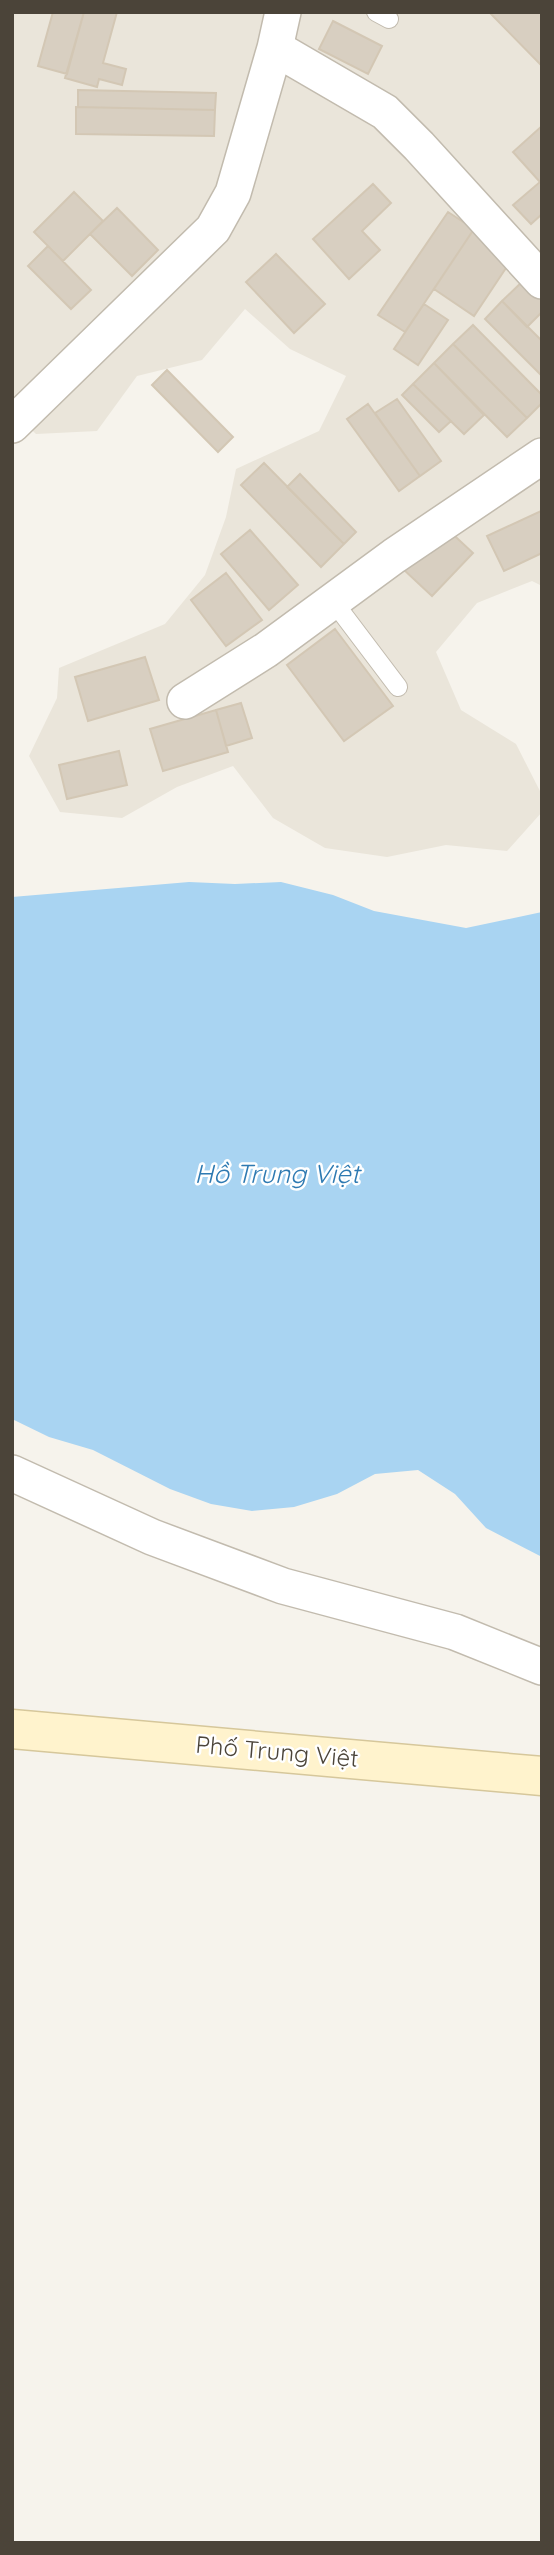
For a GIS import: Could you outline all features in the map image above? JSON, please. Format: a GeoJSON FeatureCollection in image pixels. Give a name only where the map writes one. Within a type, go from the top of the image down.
{"type":"FeatureCollection","features":[{"type":"Feature","properties":{"kind":"street"},"geometry":{"type":"LineString","coordinates":[[12,425],[213,229],[233,193],[283,12]]}},
{"type":"Feature","properties":{"kind":"street"},"geometry":{"type":"LineString","coordinates":[[275,48],[384,112],[419,146],[542,281]]}},
{"type":"Feature","properties":{"kind":"street"},"geometry":{"type":"LineString","coordinates":[[185,701],[266,650],[394,556],[542,456]]}},
{"type":"Feature","properties":{"kind":"street"},"geometry":{"type":"LineString","coordinates":[[12,1473],[152,1538],[270,1581],[455,1632],[542,1667]]}},
{"type":"Feature","properties":{"kind":"street","name":"Phố Trung Việt"},"geometry":{"type":"LineString","coordinates":[[12,1729],[542,1776]]}},
{"type":"Feature","properties":{"kind":"lane"},"geometry":{"type":"LineString","coordinates":[[333,600],[398,687]]}},
{"type":"Feature","properties":{"kind":"shaded area"},"geometry":{"type":"Polygon","coordinates":[[[12,12],[542,12],[542,586],[532,581],[477,603],[436,652],[461,710],[516,744],[542,795],[542,812],[507,851],[446,845],[387,857],[325,848],[273,818],[233,766],[177,787],[122,818],[60,812],[29,756],[57,698],[59,668],[165,624],[205,575],[226,517],[236,469],[319,431],[346,376],[290,349],[245,309],[202,360],[137,376],[97,431],[36,434],[12,411],[12,12]]]}},
{"type":"Feature","properties":{"kind":"water","name":"Hồ Trung Việt"},"geometry":{"type":"Polygon","coordinates":[[[189,882],[281,882],[333,895],[374,911],[466,928],[542,912],[542,1557],[486,1528],[455,1494],[418,1470],[375,1474],[337,1494],[294,1507],[252,1511],[211,1504],[170,1489],[93,1450],[49,1437],[12,1419],[12,897],[189,882]]]}},
{"type":"Feature","properties":{"kind":"building"},"geometry":{"type":"Polygon","coordinates":[[[53,12],[84,12],[67,74],[38,66],[53,12]]]}},
{"type":"Feature","properties":{"kind":"building"},"geometry":{"type":"Polygon","coordinates":[[[84,12],[117,12],[103,63],[126,69],[122,85],[99,79],[97,87],[65,78],[84,12]]]}},
{"type":"Feature","properties":{"kind":"building"},"geometry":{"type":"Polygon","coordinates":[[[489,12],[542,12],[542,66],[489,12]]]}},
{"type":"Feature","properties":{"kind":"building"},"geometry":{"type":"Polygon","coordinates":[[[333,21],[382,46],[368,74],[319,49],[333,21]]]}},
{"type":"Feature","properties":{"kind":"building"},"geometry":{"type":"Polygon","coordinates":[[[78,90],[216,93],[215,110],[78,107],[78,90]]]}},
{"type":"Feature","properties":{"kind":"building"},"geometry":{"type":"Polygon","coordinates":[[[76,107],[215,110],[214,136],[76,134],[76,107]]]}},
{"type":"Feature","properties":{"kind":"building"},"geometry":{"type":"Polygon","coordinates":[[[542,126],[542,214],[531,224],[513,205],[540,182],[513,152],[542,126]]]}},
{"type":"Feature","properties":{"kind":"building"},"geometry":{"type":"Polygon","coordinates":[[[373,184],[391,203],[362,231],[380,250],[349,279],[313,239],[373,184]]]}},
{"type":"Feature","properties":{"kind":"building"},"geometry":{"type":"Polygon","coordinates":[[[74,192],[103,221],[63,261],[34,232],[74,192]]]}},
{"type":"Feature","properties":{"kind":"building"},"geometry":{"type":"Polygon","coordinates":[[[117,208],[158,250],[132,276],[90,234],[117,208]]]}},
{"type":"Feature","properties":{"kind":"building"},"geometry":{"type":"Polygon","coordinates":[[[448,212],[474,229],[405,332],[378,315],[448,212]]]}},
{"type":"Feature","properties":{"kind":"building"},"geometry":{"type":"Polygon","coordinates":[[[474,229],[514,256],[474,316],[434,289],[474,229]]]}},
{"type":"Feature","properties":{"kind":"building"},"geometry":{"type":"Polygon","coordinates":[[[48,246],[91,290],[71,309],[28,266],[48,246]]]}},
{"type":"Feature","properties":{"kind":"building"},"geometry":{"type":"Polygon","coordinates":[[[276,254],[325,304],[294,333],[246,282],[276,254]]]}},
{"type":"Feature","properties":{"kind":"building"},"geometry":{"type":"Polygon","coordinates":[[[524,280],[542,297],[542,312],[527,327],[502,301],[524,280]]]}},
{"type":"Feature","properties":{"kind":"building"},"geometry":{"type":"Polygon","coordinates":[[[502,301],[542,341],[542,376],[485,319],[502,301]]]}},
{"type":"Feature","properties":{"kind":"building"},"geometry":{"type":"Polygon","coordinates":[[[424,304],[448,320],[418,365],[394,349],[424,304]]]}},
{"type":"Feature","properties":{"kind":"building"},"geometry":{"type":"Polygon","coordinates":[[[473,325],[542,395],[542,403],[527,418],[453,344],[473,325]]]}},
{"type":"Feature","properties":{"kind":"building"},"geometry":{"type":"Polygon","coordinates":[[[453,344],[527,418],[507,437],[434,363],[453,344]]]}},
{"type":"Feature","properties":{"kind":"building"},"geometry":{"type":"Polygon","coordinates":[[[434,363],[484,415],[464,434],[413,384],[434,363]]]}},
{"type":"Feature","properties":{"kind":"building"},"geometry":{"type":"Polygon","coordinates":[[[167,370],[233,437],[218,452],[152,385],[167,370]]]}},
{"type":"Feature","properties":{"kind":"building"},"geometry":{"type":"Polygon","coordinates":[[[413,384],[451,421],[439,432],[402,395],[413,384]]]}},
{"type":"Feature","properties":{"kind":"building"},"geometry":{"type":"Polygon","coordinates":[[[397,399],[441,461],[420,476],[375,413],[397,399]]]}},
{"type":"Feature","properties":{"kind":"building"},"geometry":{"type":"Polygon","coordinates":[[[368,404],[420,476],[399,491],[347,419],[368,404]]]}},
{"type":"Feature","properties":{"kind":"building"},"geometry":{"type":"Polygon","coordinates":[[[264,463],[344,544],[321,567],[241,485],[264,463]]]}},
{"type":"Feature","properties":{"kind":"building"},"geometry":{"type":"Polygon","coordinates":[[[300,474],[356,532],[344,544],[287,487],[300,474]]]}},
{"type":"Feature","properties":{"kind":"building"},"geometry":{"type":"Polygon","coordinates":[[[541,511],[542,553],[504,571],[487,536],[541,511]]]}},
{"type":"Feature","properties":{"kind":"building"},"geometry":{"type":"Polygon","coordinates":[[[444,526],[473,553],[432,596],[403,569],[444,526]]]}},
{"type":"Feature","properties":{"kind":"building"},"geometry":{"type":"Polygon","coordinates":[[[250,530],[298,585],[269,610],[221,554],[250,530]]]}},
{"type":"Feature","properties":{"kind":"building"},"geometry":{"type":"Polygon","coordinates":[[[226,573],[262,620],[226,646],[191,600],[226,573]]]}},
{"type":"Feature","properties":{"kind":"building"},"geometry":{"type":"Polygon","coordinates":[[[335,629],[393,706],[344,741],[287,665],[335,629]]]}},
{"type":"Feature","properties":{"kind":"building"},"geometry":{"type":"Polygon","coordinates":[[[145,657],[159,700],[88,721],[75,677],[145,657]]]}},
{"type":"Feature","properties":{"kind":"building"},"geometry":{"type":"Polygon","coordinates":[[[241,703],[252,738],[226,746],[216,710],[241,703]]]}},
{"type":"Feature","properties":{"kind":"building"},"geometry":{"type":"Polygon","coordinates":[[[216,710],[228,752],[163,771],[150,729],[216,710]]]}},
{"type":"Feature","properties":{"kind":"building"},"geometry":{"type":"Polygon","coordinates":[[[119,751],[127,785],[67,799],[59,765],[119,751]]]}}]}
